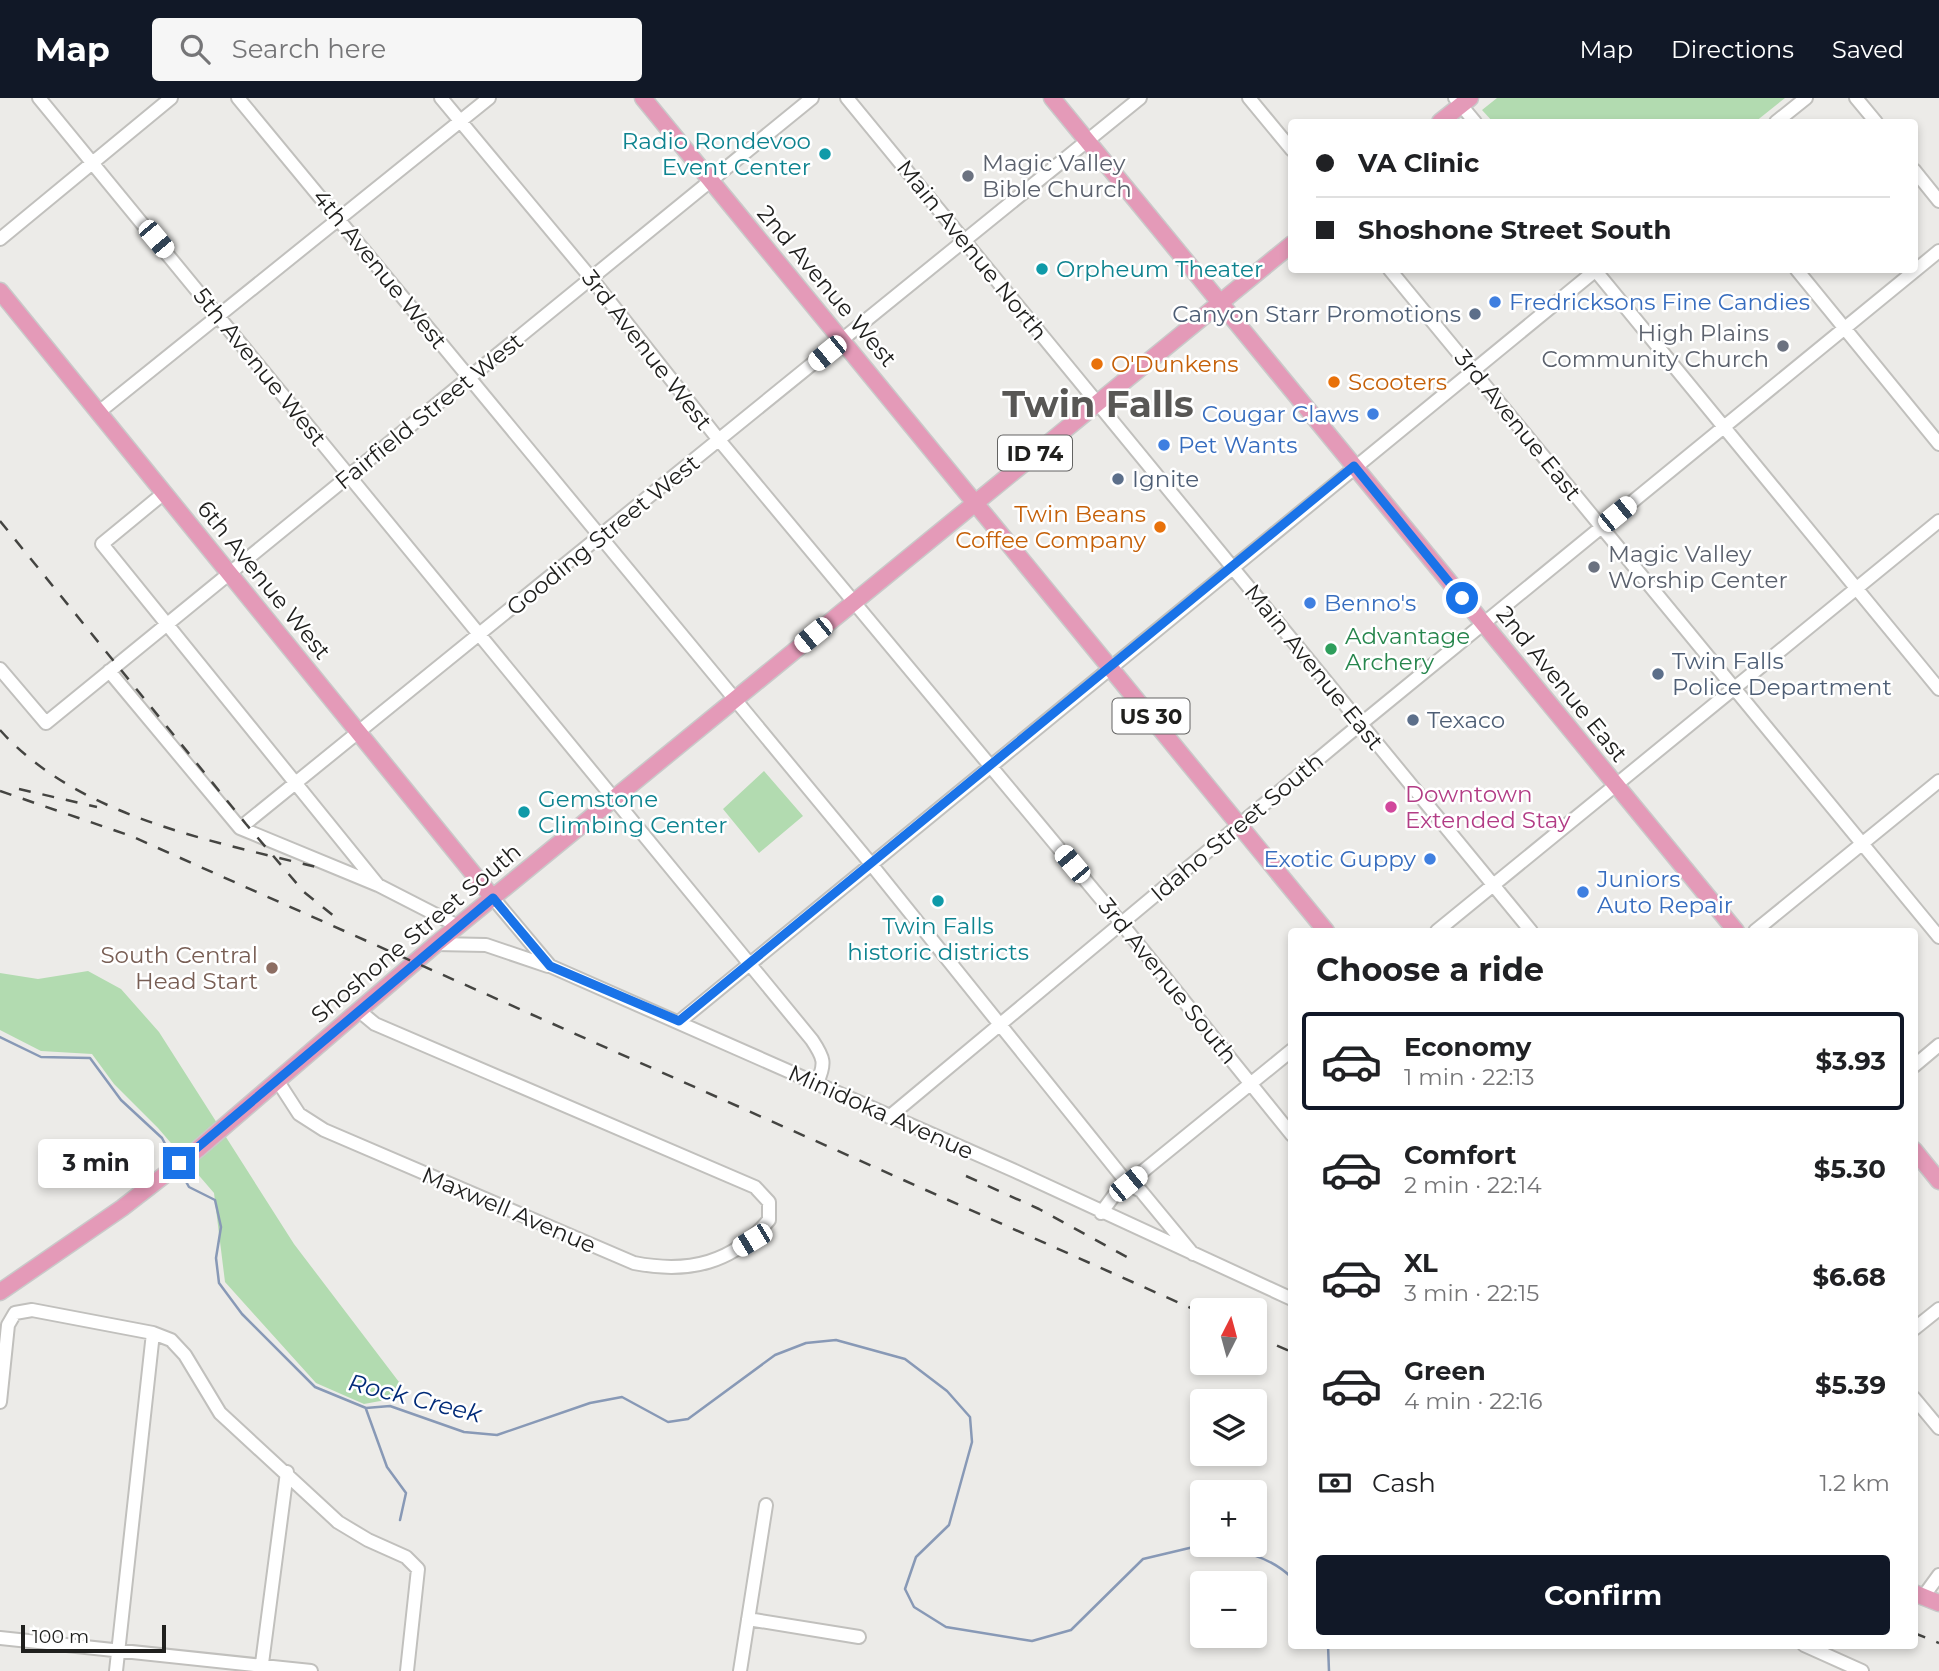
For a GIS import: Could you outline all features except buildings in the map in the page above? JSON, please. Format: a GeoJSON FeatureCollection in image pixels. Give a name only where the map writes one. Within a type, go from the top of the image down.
{"type":"FeatureCollection","features":[{"type":"Feature","properties":{"kind":"main road","name":"2nd Avenue West"},"geometry":{"type":"LineString","coordinates":[[643,98],[710,182],[844,340],[974,504]]}},
{"type":"Feature","properties":{"kind":"main road","name":"2nd Avenue East"},"geometry":{"type":"LineString","coordinates":[[1052,98],[1734,928]]}},
{"type":"Feature","properties":{"kind":"main road"},"geometry":{"type":"LineString","coordinates":[[1443,119],[1462,100]]}},
{"type":"Feature","properties":{"kind":"main road"},"geometry":{"type":"LineString","coordinates":[[1219,303],[1288,247]]}},
{"type":"Feature","properties":{"kind":"main road","name":"6th Avenue West"},"geometry":{"type":"LineString","coordinates":[[0,291],[493,898]]}},
{"type":"Feature","properties":{"kind":"main road","name":"ID 74"},"geometry":{"type":"LineString","coordinates":[[1097,402],[1219,303]]}},
{"type":"Feature","properties":{"kind":"main road","name":"Shoshone Street South"},"geometry":{"type":"LineString","coordinates":[[0,1292],[122,1208],[198,1149],[436,944],[1097,402]]}},
{"type":"Feature","properties":{"kind":"main road","name":"US 30"},"geometry":{"type":"LineString","coordinates":[[974,504],[1112,667],[1324,928]]}},
{"type":"Feature","properties":{"kind":"main road"},"geometry":{"type":"LineString","coordinates":[[1918,1155],[1939,1181]]}},
{"type":"Feature","properties":{"kind":"street","name":"5th Avenue West"},"geometry":{"type":"LineString","coordinates":[[39,98],[824,1058],[825,1065],[817,1083]]}},
{"type":"Feature","properties":{"kind":"street"},"geometry":{"type":"LineString","coordinates":[[0,239],[170,98]]}},
{"type":"Feature","properties":{"kind":"street","name":"4th Avenue West"},"geometry":{"type":"LineString","coordinates":[[238,98],[733,701],[871,864],[1128,1184],[1141,1191],[1193,1254]]}},
{"type":"Feature","properties":{"kind":"street","name":"3rd Avenue West"},"geometry":{"type":"LineString","coordinates":[[441,98],[591,278],[719,440],[853,602]]}},
{"type":"Feature","properties":{"kind":"street"},"geometry":{"type":"LineString","coordinates":[[99,412],[489,98]]}},
{"type":"Feature","properties":{"kind":"street","name":"Fairfield Street West"},"geometry":{"type":"LineString","coordinates":[[0,669],[46,723],[812,98]]}},
{"type":"Feature","properties":{"kind":"street","name":"Main Avenue North"},"geometry":{"type":"LineString","coordinates":[[847,98],[1097,402]]}},
{"type":"Feature","properties":{"kind":"street","name":"Gooding Street West"},"geometry":{"type":"LineString","coordinates":[[240,828],[1140,98]]}},
{"type":"Feature","properties":{"kind":"street"},"geometry":{"type":"LineString","coordinates":[[1249,98],[1288,144]]}},
{"type":"Feature","properties":{"kind":"street"},"geometry":{"type":"LineString","coordinates":[[1780,119],[1807,98]]}},
{"type":"Feature","properties":{"kind":"street"},"geometry":{"type":"LineString","coordinates":[[1856,98],[1874,119]]}},
{"type":"Feature","properties":{"kind":"street"},"geometry":{"type":"LineString","coordinates":[[1462,100],[1473,119]]}},
{"type":"Feature","properties":{"kind":"street"},"geometry":{"type":"LineString","coordinates":[[1918,175],[1939,201]]}},
{"type":"Feature","properties":{"kind":"street","name":"Idaho Street South"},"geometry":{"type":"LineString","coordinates":[[1918,268],[1939,251]]}},
{"type":"Feature","properties":{"kind":"street","name":"3rd Avenue East"},"geometry":{"type":"LineString","coordinates":[[1392,273],[1939,937]]}},
{"type":"Feature","properties":{"kind":"street"},"geometry":{"type":"LineString","coordinates":[[679,1021],[1591,273]]}},
{"type":"Feature","properties":{"kind":"street"},"geometry":{"type":"LineString","coordinates":[[1597,273],[1939,690]]}},
{"type":"Feature","properties":{"kind":"street"},"geometry":{"type":"LineString","coordinates":[[1799,273],[1939,444]]}},
{"type":"Feature","properties":{"kind":"street","name":"Idaho Street South"},"geometry":{"type":"LineString","coordinates":[[889,1116],[1360,725],[1912,273]]}},
{"type":"Feature","properties":{"kind":"street","name":"Main Avenue East"},"geometry":{"type":"LineString","coordinates":[[1097,402],[1529,928]]}},
{"type":"Feature","properties":{"kind":"street"},"geometry":{"type":"LineString","coordinates":[[164,493],[102,544],[378,885]]}},
{"type":"Feature","properties":{"kind":"street"},"geometry":{"type":"LineString","coordinates":[[1441,928],[1939,521]]}},
{"type":"Feature","properties":{"kind":"street","name":"3rd Avenue South"},"geometry":{"type":"LineString","coordinates":[[853,602],[1121,923],[1288,1130]]}},
{"type":"Feature","properties":{"kind":"street"},"geometry":{"type":"LineString","coordinates":[[109,671],[240,828],[378,885],[458,926]]}},
{"type":"Feature","properties":{"kind":"street"},"geometry":{"type":"LineString","coordinates":[[1759,928],[1939,781]]}},
{"type":"Feature","properties":{"kind":"street","name":"Minidoka Avenue"},"geometry":{"type":"LineString","coordinates":[[493,898],[550,966],[679,1021],[1288,1297]]}},
{"type":"Feature","properties":{"kind":"street"},"geometry":{"type":"LineString","coordinates":[[436,944],[486,945],[550,966]]}},
{"type":"Feature","properties":{"kind":"street","name":"Maxwell Avenue"},"geometry":{"type":"LineString","coordinates":[[274,1083],[299,1114],[324,1130],[634,1264],[659,1268],[707,1263],[728,1255],[752,1240],[769,1220],[769,1202],[755,1187],[375,1024],[358,1010]]}},
{"type":"Feature","properties":{"kind":"street"},"geometry":{"type":"LineString","coordinates":[[1918,1063],[1939,1045]]}},
{"type":"Feature","properties":{"kind":"street"},"geometry":{"type":"LineString","coordinates":[[1101,1213],[1115,1194],[1288,1053]]}},
{"type":"Feature","properties":{"kind":"street"},"geometry":{"type":"LineString","coordinates":[[1918,1326],[1939,1309]]}},
{"type":"Feature","properties":{"kind":"street"},"geometry":{"type":"LineString","coordinates":[[0,1402],[2,1354],[8,1325],[15,1313],[32,1310],[153,1333],[172,1340],[185,1355],[220,1413],[287,1472],[338,1522],[368,1541],[406,1557],[418,1569],[407,1671]]}},
{"type":"Feature","properties":{"kind":"street"},"geometry":{"type":"LineString","coordinates":[[116,1671],[153,1333]]}},
{"type":"Feature","properties":{"kind":"street"},"geometry":{"type":"LineString","coordinates":[[1918,1403],[1939,1428]]}},
{"type":"Feature","properties":{"kind":"street"},"geometry":{"type":"LineString","coordinates":[[261,1669],[287,1472]]}},
{"type":"Feature","properties":{"kind":"street"},"geometry":{"type":"LineString","coordinates":[[740,1671],[766,1505]]}},
{"type":"Feature","properties":{"kind":"street"},"geometry":{"type":"LineString","coordinates":[[1927,1599],[1939,1575]]}},
{"type":"Feature","properties":{"kind":"street"},"geometry":{"type":"LineString","coordinates":[[748,1619],[859,1637]]}},
{"type":"Feature","properties":{"kind":"street"},"geometry":{"type":"LineString","coordinates":[[0,1638],[261,1669],[311,1671]]}},
{"type":"Feature","properties":{"kind":"street"},"geometry":{"type":"LineString","coordinates":[[1812,1649],[1854,1669]]}},
{"type":"Feature","properties":{"kind":"green space"},"geometry":{"type":"Polygon","coordinates":[[[1497,98],[1785,98],[1759,119],[1490,119],[1482,110],[1497,98]]]}},
{"type":"Feature","properties":{"kind":"green space"},"geometry":{"type":"Polygon","coordinates":[[[764,771],[803,816],[759,853],[723,809],[764,771]]]}},
{"type":"Feature","properties":{"kind":"green space"},"geometry":{"type":"Polygon","coordinates":[[[88,971],[121,989],[159,1032],[294,1244],[399,1382],[391,1399],[364,1404],[316,1383],[225,1282],[214,1193],[158,1128],[114,1084],[92,1054],[41,1051],[0,1030],[0,973],[38,979],[88,971]]]}},
{"type":"Feature","properties":{"kind":"waterway","name":"Rock Creek"},"geometry":{"type":"LineString","coordinates":[[0,1037],[41,1057],[90,1058],[121,1100],[162,1138],[173,1159]]}},
{"type":"Feature","properties":{"kind":"waterway","name":"Rock Creek"},"geometry":{"type":"LineString","coordinates":[[180,1171],[189,1187],[215,1200],[221,1227],[216,1258],[219,1283],[242,1314],[315,1387],[366,1408],[390,1406],[464,1432],[497,1435],[590,1403],[622,1397],[668,1422],[688,1419],[775,1355],[806,1343],[836,1340],[905,1359],[947,1391],[970,1417],[972,1442],[949,1525],[916,1557],[905,1589],[914,1607],[946,1627],[1032,1641],[1071,1630],[1143,1559],[1190,1548]]}},
{"type":"Feature","properties":{"kind":"waterway"},"geometry":{"type":"LineString","coordinates":[[366,1409],[387,1467],[406,1493],[400,1520]]}},
{"type":"Feature","properties":{"kind":"waterway","name":"Rock Creek"},"geometry":{"type":"LineString","coordinates":[[1257,1557],[1288,1574]]}},
{"type":"Feature","properties":{"kind":"waterway","name":"Rock Creek"},"geometry":{"type":"LineString","coordinates":[[1328,1649],[1329,1671]]}},
{"type":"Feature","properties":{"kind":"railway"},"geometry":{"type":"LineString","coordinates":[[0,521],[246,824],[304,892],[340,921]]}},
{"type":"Feature","properties":{"kind":"railway"},"geometry":{"type":"LineString","coordinates":[[0,730],[31,759],[67,784],[105,804],[146,821],[189,834],[316,867]]}},
{"type":"Feature","properties":{"kind":"railway"},"geometry":{"type":"LineString","coordinates":[[19,789],[97,807]]}},
{"type":"Feature","properties":{"kind":"railway"},"geometry":{"type":"LineString","coordinates":[[0,791],[131,836],[1190,1308]]}},
{"type":"Feature","properties":{"kind":"railway"},"geometry":{"type":"LineString","coordinates":[[966,1176],[1039,1209],[1134,1261]]}},
{"type":"Feature","properties":{"kind":"railway"},"geometry":{"type":"LineString","coordinates":[[1267,1341],[1288,1350]]}},
{"type":"Feature","properties":{"kind":"railway"},"geometry":{"type":"LineString","coordinates":[[1918,1635],[1939,1643]]}},
{"type":"Feature","properties":{"kind":"place","name":"Radio Rondevoo Event Center"},"geometry":{"type":"Point","coordinates":[825,154]}},
{"type":"Feature","properties":{"kind":"place","name":"Magic Valley Bible Church"},"geometry":{"type":"Point","coordinates":[968,176]}},
{"type":"Feature","properties":{"kind":"place","name":"Orpheum Theater"},"geometry":{"type":"Point","coordinates":[1042,269]}},
{"type":"Feature","properties":{"kind":"place","name":"Fredricksons Fine Candies"},"geometry":{"type":"Point","coordinates":[1495,302]}},
{"type":"Feature","properties":{"kind":"place","name":"Canyon Starr Promotions"},"geometry":{"type":"Point","coordinates":[1475,314]}},
{"type":"Feature","properties":{"kind":"place","name":"High Plains Community Church"},"geometry":{"type":"Point","coordinates":[1783,346]}},
{"type":"Feature","properties":{"kind":"place","name":"O'Dunkens"},"geometry":{"type":"Point","coordinates":[1097,364]}},
{"type":"Feature","properties":{"kind":"place","name":"Scooters"},"geometry":{"type":"Point","coordinates":[1334,382]}},
{"type":"Feature","properties":{"kind":"place","name":"Cougar Claws"},"geometry":{"type":"Point","coordinates":[1373,414]}},
{"type":"Feature","properties":{"kind":"place","name":"Pet Wants"},"geometry":{"type":"Point","coordinates":[1164,445]}},
{"type":"Feature","properties":{"kind":"place","name":"Ignite"},"geometry":{"type":"Point","coordinates":[1118,479]}},
{"type":"Feature","properties":{"kind":"place","name":"Twin Beans Coffee Company"},"geometry":{"type":"Point","coordinates":[1160,527]}},
{"type":"Feature","properties":{"kind":"place","name":"Magic Valley Worship Center"},"geometry":{"type":"Point","coordinates":[1594,567]}},
{"type":"Feature","properties":{"kind":"place","name":"Benno's"},"geometry":{"type":"Point","coordinates":[1310,603]}},
{"type":"Feature","properties":{"kind":"place","name":"Advantage Archery"},"geometry":{"type":"Point","coordinates":[1331,649]}},
{"type":"Feature","properties":{"kind":"place","name":"Twin Falls Police Department"},"geometry":{"type":"Point","coordinates":[1658,674]}},
{"type":"Feature","properties":{"kind":"place","name":"Texaco"},"geometry":{"type":"Point","coordinates":[1413,720]}},
{"type":"Feature","properties":{"kind":"place","name":"Downtown Extended Stay"},"geometry":{"type":"Point","coordinates":[1391,807]}},
{"type":"Feature","properties":{"kind":"place","name":"Gemstone Climbing Center"},"geometry":{"type":"Point","coordinates":[524,812]}},
{"type":"Feature","properties":{"kind":"place","name":"Exotic Guppy"},"geometry":{"type":"Point","coordinates":[1430,859]}},
{"type":"Feature","properties":{"kind":"place","name":"Juniors Auto Repair"},"geometry":{"type":"Point","coordinates":[1583,892]}},
{"type":"Feature","properties":{"kind":"place","name":"Twin Falls historic districts"},"geometry":{"type":"Point","coordinates":[938,901]}},
{"type":"Feature","properties":{"kind":"place","name":"South Central Head Start"},"geometry":{"type":"Point","coordinates":[272,968]}},
{"type":"Feature","properties":{"kind":"district","name":"Twin Falls"},"geometry":{"type":"Point","coordinates":[1098,403]}},
{"type":"Feature","properties":{"kind":"route"},"geometry":{"type":"LineString","coordinates":[[179,1163],[493,898],[550,966],[679,1021],[1354,466],[1462,598]]}}]}
